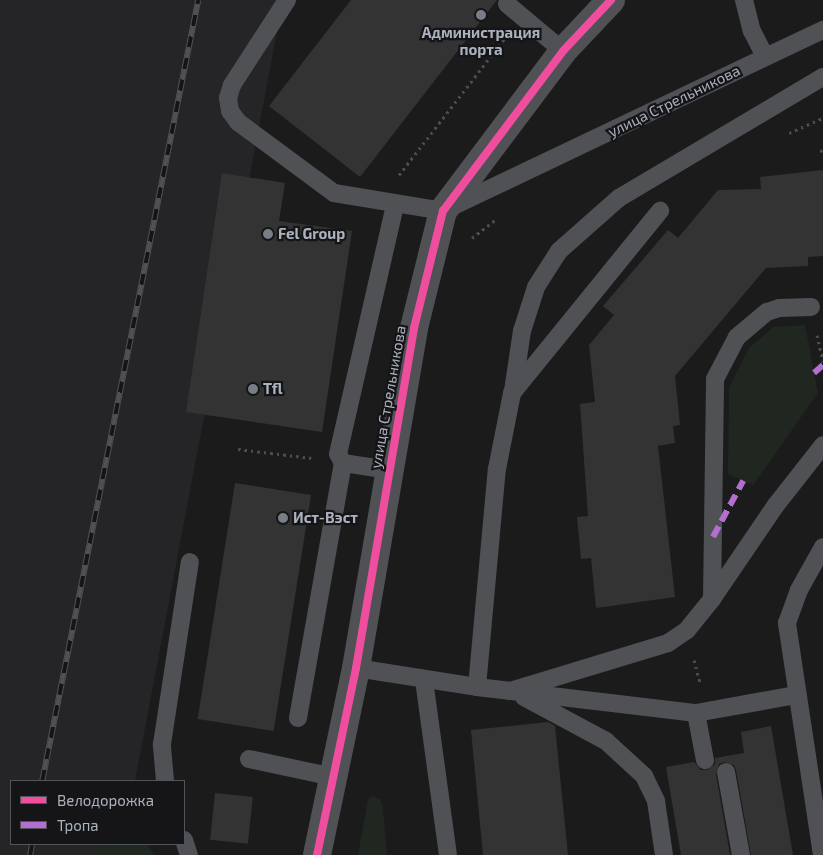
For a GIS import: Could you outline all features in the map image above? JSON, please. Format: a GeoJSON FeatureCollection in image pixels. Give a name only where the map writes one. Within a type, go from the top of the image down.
{"type":"FeatureCollection","features":[{"type":"Feature","properties":{"kind":"street","name":"улица Стрельникова"},"geometry":{"type":"LineString","coordinates":[[317,855],[356,668],[414,328],[443,211],[563,51],[611,0]]}},
{"type":"Feature","properties":{"kind":"lane"},"geometry":{"type":"LineString","coordinates":[[287,0],[232,85],[228,98],[230,111],[238,122],[334,193],[443,211]]}},
{"type":"Feature","properties":{"kind":"lane"},"geometry":{"type":"LineString","coordinates":[[744,0],[752,30],[765,57]]}},
{"type":"Feature","properties":{"kind":"lane"},"geometry":{"type":"LineString","coordinates":[[507,4],[523,15],[563,51]]}},
{"type":"Feature","properties":{"kind":"lane","name":"улица Стрельникова"},"geometry":{"type":"LineString","coordinates":[[443,211],[823,30]]}},
{"type":"Feature","properties":{"kind":"lane"},"geometry":{"type":"LineString","coordinates":[[477,687],[497,469],[522,330],[536,287],[559,251],[619,198],[823,77]]}},
{"type":"Feature","properties":{"kind":"lane"},"geometry":{"type":"LineString","coordinates":[[298,718],[342,462],[338,454],[387,203]]}},
{"type":"Feature","properties":{"kind":"lane"},"geometry":{"type":"LineString","coordinates":[[512,394],[660,211]]}},
{"type":"Feature","properties":{"kind":"lane"},"geometry":{"type":"LineString","coordinates":[[712,599],[714,379],[737,337],[767,312],[779,308],[811,307]]}},
{"type":"Feature","properties":{"kind":"lane"},"geometry":{"type":"LineString","coordinates":[[510,691],[668,643],[687,630],[712,599],[776,505],[823,445]]}},
{"type":"Feature","properties":{"kind":"lane"},"geometry":{"type":"LineString","coordinates":[[342,462],[389,470]]}},
{"type":"Feature","properties":{"kind":"lane"},"geometry":{"type":"LineString","coordinates":[[822,855],[796,695],[787,623],[799,590],[823,547]]}},
{"type":"Feature","properties":{"kind":"lane"},"geometry":{"type":"LineString","coordinates":[[165,780],[162,744],[190,562]]}},
{"type":"Feature","properties":{"kind":"lane"},"geometry":{"type":"LineString","coordinates":[[356,668],[477,687],[702,712],[796,695]]}},
{"type":"Feature","properties":{"kind":"lane"},"geometry":{"type":"LineString","coordinates":[[424,680],[448,855]]}},
{"type":"Feature","properties":{"kind":"lane"},"geometry":{"type":"LineString","coordinates":[[510,691],[556,712],[626,756],[644,776],[656,801],[664,855]]}},
{"type":"Feature","properties":{"kind":"lane"},"geometry":{"type":"LineString","coordinates":[[702,712],[706,760]]}},
{"type":"Feature","properties":{"kind":"lane"},"geometry":{"type":"LineString","coordinates":[[248,759],[334,777]]}},
{"type":"Feature","properties":{"kind":"lane"},"geometry":{"type":"LineString","coordinates":[[726,772],[741,855]]}},
{"type":"Feature","properties":{"kind":"lane"},"geometry":{"type":"LineString","coordinates":[[185,842],[190,855]]}},
{"type":"Feature","properties":{"kind":"path"},"geometry":{"type":"LineString","coordinates":[[387,203],[523,15]]}},
{"type":"Feature","properties":{"kind":"path"},"geometry":{"type":"LineString","coordinates":[[800,129],[823,118]]}},
{"type":"Feature","properties":{"kind":"path"},"geometry":{"type":"LineString","coordinates":[[238,450],[342,462]]}},
{"type":"Feature","properties":{"kind":"path"},"geometry":{"type":"LineString","coordinates":[[687,630],[702,712]]}},
{"type":"Feature","properties":{"kind":"shaded area"},"geometry":{"type":"Polygon","coordinates":[[[0,0],[283,0],[135,780],[10,780],[10,845],[123,845],[121,855],[0,855],[0,0]]]}},
{"type":"Feature","properties":{"kind":"shaded area"},"geometry":{"type":"Polygon","coordinates":[[[805,325],[818,393],[753,485],[728,474],[729,388],[749,348],[773,327],[805,325]]]}},
{"type":"Feature","properties":{"kind":"shaded area"},"geometry":{"type":"Polygon","coordinates":[[[372,796],[380,799],[383,808],[387,855],[358,855],[368,799],[372,796]]]}},
{"type":"Feature","properties":{"kind":"shaded area"},"geometry":{"type":"Polygon","coordinates":[[[100,845],[148,845],[154,855],[92,855],[100,845]]]}},
{"type":"Feature","properties":{"kind":"building"},"geometry":{"type":"Polygon","coordinates":[[[351,0],[497,0],[360,177],[269,106],[351,0]]]}},
{"type":"Feature","properties":{"kind":"building"},"geometry":{"type":"Polygon","coordinates":[[[823,170],[823,256],[808,257],[808,266],[766,268],[675,376],[680,425],[673,426],[675,443],[658,446],[675,597],[596,608],[591,558],[581,559],[577,517],[588,516],[580,404],[595,402],[589,345],[614,315],[603,306],[668,230],[678,238],[718,190],[761,189],[760,177],[823,170]]]}},
{"type":"Feature","properties":{"kind":"building"},"geometry":{"type":"Polygon","coordinates":[[[222,173],[285,183],[279,221],[352,231],[322,432],[186,412],[222,173]]]}},
{"type":"Feature","properties":{"kind":"building"},"geometry":{"type":"Polygon","coordinates":[[[235,483],[311,495],[274,731],[198,719],[235,483]]]}},
{"type":"Feature","properties":{"kind":"building"},"geometry":{"type":"Polygon","coordinates":[[[548,722],[555,726],[568,855],[483,855],[471,730],[548,722]]]}},
{"type":"Feature","properties":{"kind":"building"},"geometry":{"type":"Polygon","coordinates":[[[771,726],[793,855],[751,855],[736,770],[734,765],[725,762],[719,764],[716,774],[730,855],[681,855],[666,767],[694,762],[701,770],[707,770],[715,764],[715,758],[744,753],[741,732],[771,726]]]}},
{"type":"Feature","properties":{"kind":"building"},"geometry":{"type":"Polygon","coordinates":[[[215,793],[253,797],[248,844],[210,840],[215,793]]]}},
{"type":"Feature","properties":{"kind":"railway"},"geometry":{"type":"LineString","coordinates":[[42,780],[198,0]]}},
{"type":"Feature","properties":{"kind":"railway"},"geometry":{"type":"LineString","coordinates":[[30,855],[32,845]]}},
{"type":"Feature","properties":{"kind":"marked path"},"geometry":{"type":"LineString","coordinates":[[814,373],[823,365]]}},
{"type":"Feature","properties":{"kind":"marked path"},"geometry":{"type":"LineString","coordinates":[[713,537],[743,481]]}},
{"type":"Feature","properties":{"kind":"cycle path"},"geometry":{"type":"LineString","coordinates":[[317,855],[356,668],[414,328],[443,211],[563,51],[611,0]]}},
{"type":"Feature","properties":{"kind":"place","name":"Администрация порта"},"geometry":{"type":"Point","coordinates":[481,15]}},
{"type":"Feature","properties":{"kind":"place","name":"Fel Group"},"geometry":{"type":"Point","coordinates":[268,234]}},
{"type":"Feature","properties":{"kind":"place","name":"Tfl"},"geometry":{"type":"Point","coordinates":[253,389]}},
{"type":"Feature","properties":{"kind":"place","name":"Ист-Вэст"},"geometry":{"type":"Point","coordinates":[283,518]}}]}
